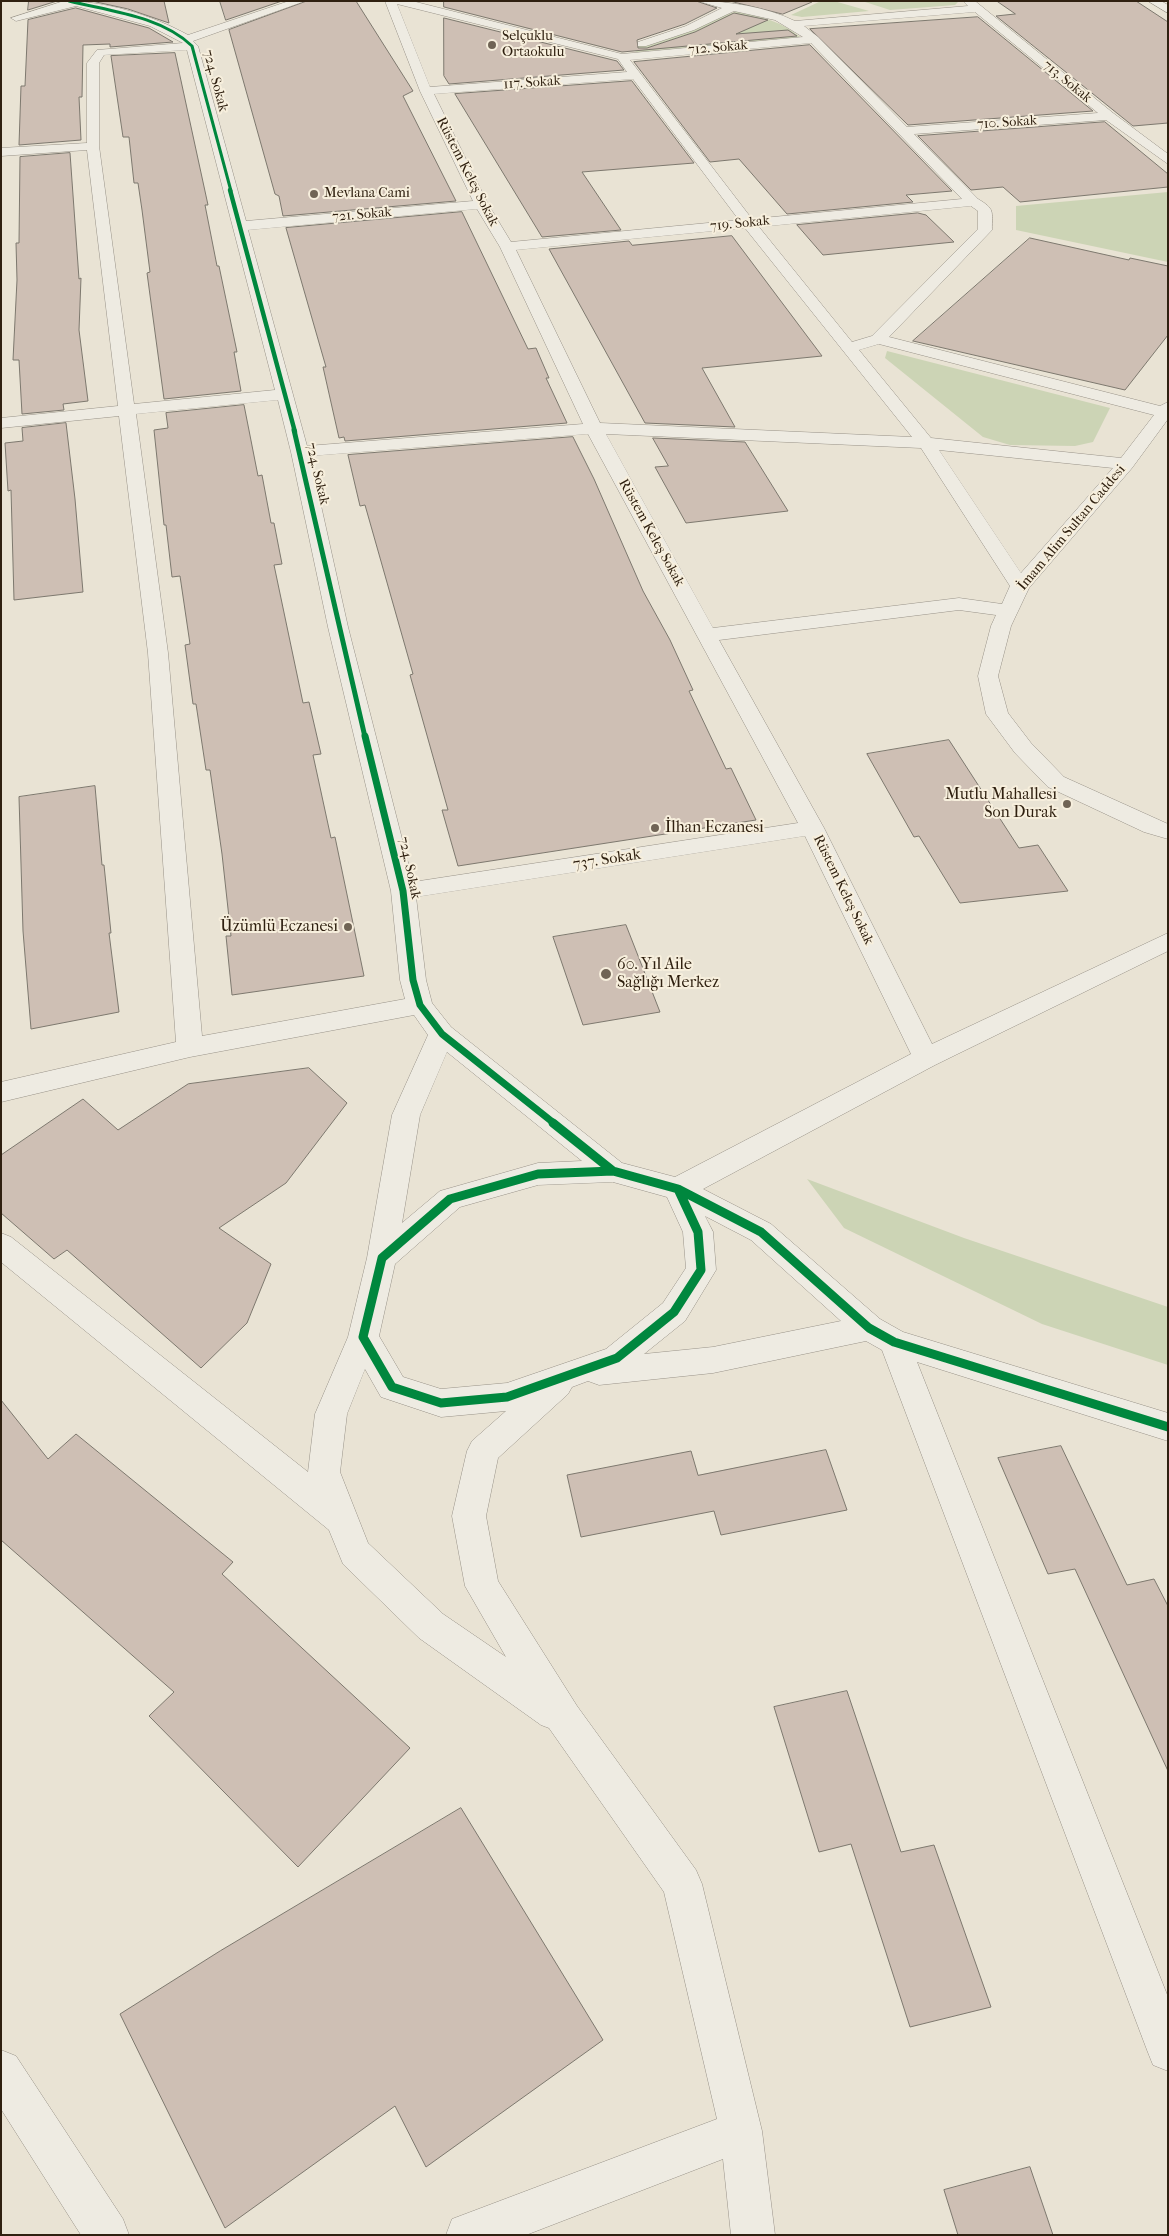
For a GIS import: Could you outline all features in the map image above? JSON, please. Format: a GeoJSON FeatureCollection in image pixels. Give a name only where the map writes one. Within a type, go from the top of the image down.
{"type":"FeatureCollection","features":[{"type":"Feature","properties":{"kind":"street"},"geometry":{"type":"LineString","coordinates":[[190,1048],[158,653],[93,146],[93,63],[101,52],[190,43],[300,1]]}},
{"type":"Feature","properties":{"kind":"street","name":"Rüstem Keleş Sokak"},"geometry":{"type":"LineString","coordinates":[[390,1],[426,91],[481,204],[507,247],[594,428],[812,828],[926,1058]]}},
{"type":"Feature","properties":{"kind":"street"},"geometry":{"type":"LineString","coordinates":[[398,1],[617,55],[637,75],[748,223],[926,443],[1020,586]]}},
{"type":"Feature","properties":{"kind":"street"},"geometry":{"type":"LineString","coordinates":[[703,1],[778,17],[793,24],[814,39],[973,202],[985,210],[985,230],[878,340]]}},
{"type":"Feature","properties":{"kind":"street"},"geometry":{"type":"LineString","coordinates":[[1153,1],[1168,10]]}},
{"type":"Feature","properties":{"kind":"street"},"geometry":{"type":"LineString","coordinates":[[16,18],[73,2]]}},
{"type":"Feature","properties":{"kind":"street","name":"724. Sokak"},"geometry":{"type":"LineString","coordinates":[[73,2],[166,28],[190,43],[242,226],[300,452],[338,627],[403,891],[413,980],[420,1005],[442,1034],[612,1171]]}},
{"type":"Feature","properties":{"kind":"street"},"geometry":{"type":"LineString","coordinates":[[793,24],[973,5]]}},
{"type":"Feature","properties":{"kind":"street","name":"713. Sokak"},"geometry":{"type":"LineString","coordinates":[[973,5],[1110,116],[1168,160]]}},
{"type":"Feature","properties":{"kind":"street"},"geometry":{"type":"LineString","coordinates":[[869,7],[889,15]]}},
{"type":"Feature","properties":{"kind":"street","name":"712. Sokak"},"geometry":{"type":"LineString","coordinates":[[617,55],[690,28],[733,8]]}},
{"type":"Feature","properties":{"kind":"street","name":"712. Sokak"},"geometry":{"type":"LineString","coordinates":[[617,55],[814,39]]}},
{"type":"Feature","properties":{"kind":"street","name":"117. Sokak"},"geometry":{"type":"LineString","coordinates":[[426,91],[637,75]]}},
{"type":"Feature","properties":{"kind":"street","name":"710. Sokak"},"geometry":{"type":"LineString","coordinates":[[904,131],[1110,116]]}},
{"type":"Feature","properties":{"kind":"street"},"geometry":{"type":"LineString","coordinates":[[1,152],[93,146]]}},
{"type":"Feature","properties":{"kind":"street","name":"719. Sokak"},"geometry":{"type":"LineString","coordinates":[[507,247],[973,202]]}},
{"type":"Feature","properties":{"kind":"street","name":"721. Sokak"},"geometry":{"type":"LineString","coordinates":[[242,226],[481,204]]}},
{"type":"Feature","properties":{"kind":"street"},"geometry":{"type":"LineString","coordinates":[[849,348],[878,340],[1166,410]]}},
{"type":"Feature","properties":{"kind":"street"},"geometry":{"type":"LineString","coordinates":[[1,424],[284,394]]}},
{"type":"Feature","properties":{"kind":"street","name":"İmam Alim Sultan Caddesi"},"geometry":{"type":"LineString","coordinates":[[1166,410],[1126,464],[1020,586],[1001,626],[988,676],[997,714],[1023,748],[1056,782],[1152,827],[1168,832]]}},
{"type":"Feature","properties":{"kind":"street"},"geometry":{"type":"LineString","coordinates":[[300,452],[594,428],[926,443],[1126,464]]}},
{"type":"Feature","properties":{"kind":"street"},"geometry":{"type":"LineString","coordinates":[[1139,446],[1168,441]]}},
{"type":"Feature","properties":{"kind":"street"},"geometry":{"type":"LineString","coordinates":[[707,635],[959,604],[1008,611]]}},
{"type":"Feature","properties":{"kind":"street","name":"737. Sokak"},"geometry":{"type":"LineString","coordinates":[[403,891],[812,828]]}},
{"type":"Feature","properties":{"kind":"street"},"geometry":{"type":"LineString","coordinates":[[678,1189],[926,1058],[1168,941]]}},
{"type":"Feature","properties":{"kind":"street"},"geometry":{"type":"LineString","coordinates":[[1,1092],[190,1048],[420,1005]]}},
{"type":"Feature","properties":{"kind":"street"},"geometry":{"type":"LineString","coordinates":[[442,1034],[406,1115],[382,1258],[363,1337],[331,1414],[324,1472],[355,1553],[431,1626],[564,1719]]}},
{"type":"Feature","properties":{"kind":"street"},"geometry":{"type":"LineString","coordinates":[[382,1258],[450,1199],[538,1174],[612,1171],[678,1189],[761,1232],[881,1335],[1168,1427]]}},
{"type":"Feature","properties":{"kind":"street"},"geometry":{"type":"LineString","coordinates":[[363,1337],[392,1387],[441,1403],[507,1397],[617,1358],[674,1312],[701,1270],[698,1232],[678,1189]]}},
{"type":"Feature","properties":{"kind":"street"},"geometry":{"type":"LineString","coordinates":[[1,1245],[342,1520]]}},
{"type":"Feature","properties":{"kind":"street"},"geometry":{"type":"LineString","coordinates":[[753,2235],[742,2131],[682,1884],[564,1719],[482,1586],[469,1516],[483,1451],[569,1375],[713,1360],[881,1335]]}},
{"type":"Feature","properties":{"kind":"street"},"geometry":{"type":"LineString","coordinates":[[881,1335],[1165,2034]]}},
{"type":"Feature","properties":{"kind":"street"},"geometry":{"type":"LineString","coordinates":[[1,2071],[107,2235]]}},
{"type":"Feature","properties":{"kind":"street"},"geometry":{"type":"LineString","coordinates":[[468,2235],[742,2131]]}},
{"type":"Feature","properties":{"kind":"green space"},"geometry":{"type":"Polygon","coordinates":[[[821,1],[834,1],[869,11],[802,17],[791,15],[821,1]]]}},
{"type":"Feature","properties":{"kind":"green space"},"geometry":{"type":"Polygon","coordinates":[[[862,1],[958,2],[955,5],[890,10],[862,1]]]}},
{"type":"Feature","properties":{"kind":"green space"},"geometry":{"type":"Polygon","coordinates":[[[737,11],[778,23],[800,37],[637,52],[630,49],[737,11]]]}},
{"type":"Feature","properties":{"kind":"green space"},"geometry":{"type":"Polygon","coordinates":[[[1168,192],[1168,262],[1016,230],[1016,206],[1168,192]]]}},
{"type":"Feature","properties":{"kind":"green space"},"geometry":{"type":"Polygon","coordinates":[[[887,351],[1110,408],[1093,442],[1075,446],[1010,445],[983,437],[885,358],[887,351]]]}},
{"type":"Feature","properties":{"kind":"green space"},"geometry":{"type":"Polygon","coordinates":[[[807,1179],[964,1238],[1168,1307],[1168,1365],[1042,1324],[844,1228],[807,1179]]]}},
{"type":"Feature","properties":{"kind":"building"},"geometry":{"type":"Polygon","coordinates":[[[29,1],[57,1],[28,10],[29,1]]]}},
{"type":"Feature","properties":{"kind":"building"},"geometry":{"type":"Polygon","coordinates":[[[92,1],[164,1],[169,23],[128,9],[92,1]]]}},
{"type":"Feature","properties":{"kind":"building"},"geometry":{"type":"Polygon","coordinates":[[[220,1],[282,1],[226,20],[220,1]]]}},
{"type":"Feature","properties":{"kind":"building"},"geometry":{"type":"Polygon","coordinates":[[[307,1],[356,1],[413,91],[403,96],[456,201],[283,216],[279,196],[275,194],[229,30],[307,1]]]}},
{"type":"Feature","properties":{"kind":"building"},"geometry":{"type":"Polygon","coordinates":[[[444,1],[696,1],[717,8],[685,24],[637,40],[638,48],[647,48],[695,32],[734,13],[768,20],[736,34],[788,30],[797,36],[622,52],[444,7],[444,1]]]}},
{"type":"Feature","properties":{"kind":"building"},"geometry":{"type":"Polygon","coordinates":[[[730,1],[812,1],[812,2],[783,14],[730,1]]]}},
{"type":"Feature","properties":{"kind":"building"},"geometry":{"type":"Polygon","coordinates":[[[997,1],[1136,1],[1168,22],[1168,123],[1133,126],[996,16],[1015,14],[997,1]]]}},
{"type":"Feature","properties":{"kind":"building"},"geometry":{"type":"Polygon","coordinates":[[[76,8],[149,28],[173,42],[110,47],[110,44],[83,45],[82,97],[79,97],[81,140],[19,145],[21,86],[25,86],[28,20],[76,8]]]}},
{"type":"Feature","properties":{"kind":"building"},"geometry":{"type":"Polygon","coordinates":[[[978,17],[1093,111],[908,125],[810,29],[978,17]]]}},
{"type":"Feature","properties":{"kind":"building","name":"Selçuklu Ortaokulu"},"geometry":{"type":"Polygon","coordinates":[[[444,18],[617,61],[624,70],[449,84],[444,76],[444,18]]]}},
{"type":"Feature","properties":{"kind":"building"},"geometry":{"type":"Polygon","coordinates":[[[810,45],[952,191],[906,195],[913,202],[787,214],[739,159],[710,162],[634,62],[810,45]]]}},
{"type":"Feature","properties":{"kind":"building"},"geometry":{"type":"Polygon","coordinates":[[[175,53],[208,205],[205,205],[217,266],[219,266],[237,352],[234,352],[241,391],[164,399],[147,273],[150,272],[138,183],[134,183],[129,137],[123,137],[111,56],[175,53]]]}},
{"type":"Feature","properties":{"kind":"building"},"geometry":{"type":"Polygon","coordinates":[[[632,81],[694,163],[582,172],[621,230],[542,237],[455,94],[632,81]]]}},
{"type":"Feature","properties":{"kind":"building"},"geometry":{"type":"Polygon","coordinates":[[[1105,122],[1168,174],[1168,187],[1020,202],[1003,187],[971,190],[918,136],[1105,122]]]}},
{"type":"Feature","properties":{"kind":"building"},"geometry":{"type":"Polygon","coordinates":[[[70,153],[79,279],[81,278],[79,330],[88,401],[63,404],[64,410],[22,414],[19,360],[13,360],[17,280],[16,243],[19,243],[20,157],[70,153]]]}},
{"type":"Feature","properties":{"kind":"building"},"geometry":{"type":"Polygon","coordinates":[[[462,212],[528,349],[536,348],[549,378],[546,378],[567,423],[345,441],[344,437],[339,438],[323,367],[326,367],[286,228],[462,212]]]}},
{"type":"Feature","properties":{"kind":"building"},"geometry":{"type":"Polygon","coordinates":[[[918,213],[926,215],[954,242],[823,255],[797,225],[918,213]]]}},
{"type":"Feature","properties":{"kind":"building"},"geometry":{"type":"Polygon","coordinates":[[[732,236],[822,356],[702,368],[735,427],[645,423],[549,249],[629,241],[632,245],[732,236]]]}},
{"type":"Feature","properties":{"kind":"building"},"geometry":{"type":"Polygon","coordinates":[[[1030,238],[1129,260],[1130,258],[1168,266],[1168,335],[1125,390],[913,341],[1030,238]]]}},
{"type":"Feature","properties":{"kind":"building"},"geometry":{"type":"Polygon","coordinates":[[[244,405],[258,476],[262,475],[271,523],[274,523],[282,564],[274,565],[303,703],[309,702],[321,754],[313,755],[331,838],[335,837],[364,976],[232,995],[226,936],[231,936],[222,854],[210,770],[206,770],[196,704],[193,704],[185,645],[190,644],[180,576],[172,577],[166,525],[164,525],[154,430],[168,428],[166,413],[244,405]]]}},
{"type":"Feature","properties":{"kind":"building"},"geometry":{"type":"Polygon","coordinates":[[[66,423],[83,592],[14,600],[11,490],[8,491],[5,443],[23,441],[22,428],[66,423]]]}},
{"type":"Feature","properties":{"kind":"building"},"geometry":{"type":"Polygon","coordinates":[[[573,437],[594,479],[643,591],[670,640],[693,690],[689,691],[726,769],[731,768],[756,820],[458,866],[442,810],[448,810],[410,675],[413,674],[365,505],[360,506],[348,455],[573,437]]]}},
{"type":"Feature","properties":{"kind":"building"},"geometry":{"type":"Polygon","coordinates":[[[653,438],[745,442],[788,511],[686,523],[655,467],[668,466],[653,438]]]}},
{"type":"Feature","properties":{"kind":"building"},"geometry":{"type":"Polygon","coordinates":[[[949,740],[1019,848],[1038,845],[1068,891],[960,903],[919,836],[914,837],[867,754],[949,740]]]}},
{"type":"Feature","properties":{"kind":"building"},"geometry":{"type":"Polygon","coordinates":[[[95,786],[102,865],[104,865],[111,933],[109,933],[119,1012],[31,1029],[23,931],[19,797],[95,786]]]}},
{"type":"Feature","properties":{"kind":"building","name":"60. Yıl Aile Sağlığı Merkez"},"geometry":{"type":"Polygon","coordinates":[[[626,925],[660,1012],[583,1025],[553,937],[626,925]]]}},
{"type":"Feature","properties":{"kind":"building"},"geometry":{"type":"Polygon","coordinates":[[[309,1068],[347,1103],[286,1183],[219,1228],[271,1264],[247,1323],[201,1368],[67,1250],[54,1259],[1,1213],[1,1155],[83,1099],[118,1130],[188,1084],[309,1068]]]}},
{"type":"Feature","properties":{"kind":"building"},"geometry":{"type":"Polygon","coordinates":[[[1,1400],[48,1459],[76,1434],[233,1562],[222,1574],[410,1748],[298,1867],[149,1716],[174,1692],[1,1540],[1,1400]]]}},
{"type":"Feature","properties":{"kind":"building"},"geometry":{"type":"Polygon","coordinates":[[[1061,1446],[1127,1585],[1154,1579],[1168,1606],[1168,1771],[1075,1569],[1048,1574],[998,1458],[1061,1446]]]}},
{"type":"Feature","properties":{"kind":"building"},"geometry":{"type":"Polygon","coordinates":[[[826,1450],[847,1510],[721,1535],[714,1511],[581,1537],[567,1475],[691,1451],[698,1475],[826,1450]]]}},
{"type":"Feature","properties":{"kind":"building"},"geometry":{"type":"Polygon","coordinates":[[[847,1691],[901,1852],[934,1845],[991,2007],[910,2027],[851,1844],[819,1852],[774,1707],[847,1691]]]}},
{"type":"Feature","properties":{"kind":"building"},"geometry":{"type":"Polygon","coordinates":[[[461,1808],[603,2040],[426,2167],[395,2106],[225,2228],[120,2014],[220,1951],[461,1808]]]}},
{"type":"Feature","properties":{"kind":"building"},"geometry":{"type":"Polygon","coordinates":[[[1030,2167],[1053,2235],[958,2235],[944,2190],[1030,2167]]]}},
{"type":"Feature","properties":{"kind":"cycle path"},"geometry":{"type":"LineString","coordinates":[[69,1],[154,24],[184,38],[192,46],[300,452],[338,627],[403,891],[413,980],[420,1005],[442,1034],[613,1171]]}},
{"type":"Feature","properties":{"kind":"cycle path"},"geometry":{"type":"LineString","coordinates":[[678,1189],[698,1232],[701,1270],[674,1312],[617,1358],[507,1397],[441,1403],[392,1387],[363,1337],[382,1258],[450,1199],[538,1174],[613,1171],[678,1189],[761,1232],[869,1328],[894,1342],[1168,1427]]}},
{"type":"Feature","properties":{"kind":"place","name":"Selçuklu Ortaokulu"},"geometry":{"type":"Point","coordinates":[492,45]}},
{"type":"Feature","properties":{"kind":"place","name":"Mevlana Cami"},"geometry":{"type":"Point","coordinates":[314,194]}},
{"type":"Feature","properties":{"kind":"place","name":"Mutlu Mahallesi Son Durak"},"geometry":{"type":"Point","coordinates":[1067,804]}},
{"type":"Feature","properties":{"kind":"place","name":"İlhan Eczanesi"},"geometry":{"type":"Point","coordinates":[655,828]}},
{"type":"Feature","properties":{"kind":"place","name":"Üzümlü Eczanesi"},"geometry":{"type":"Point","coordinates":[348,927]}},
{"type":"Feature","properties":{"kind":"place","name":"60. Yıl Aile Sağlığı Merkez"},"geometry":{"type":"Point","coordinates":[606,974]}}]}
